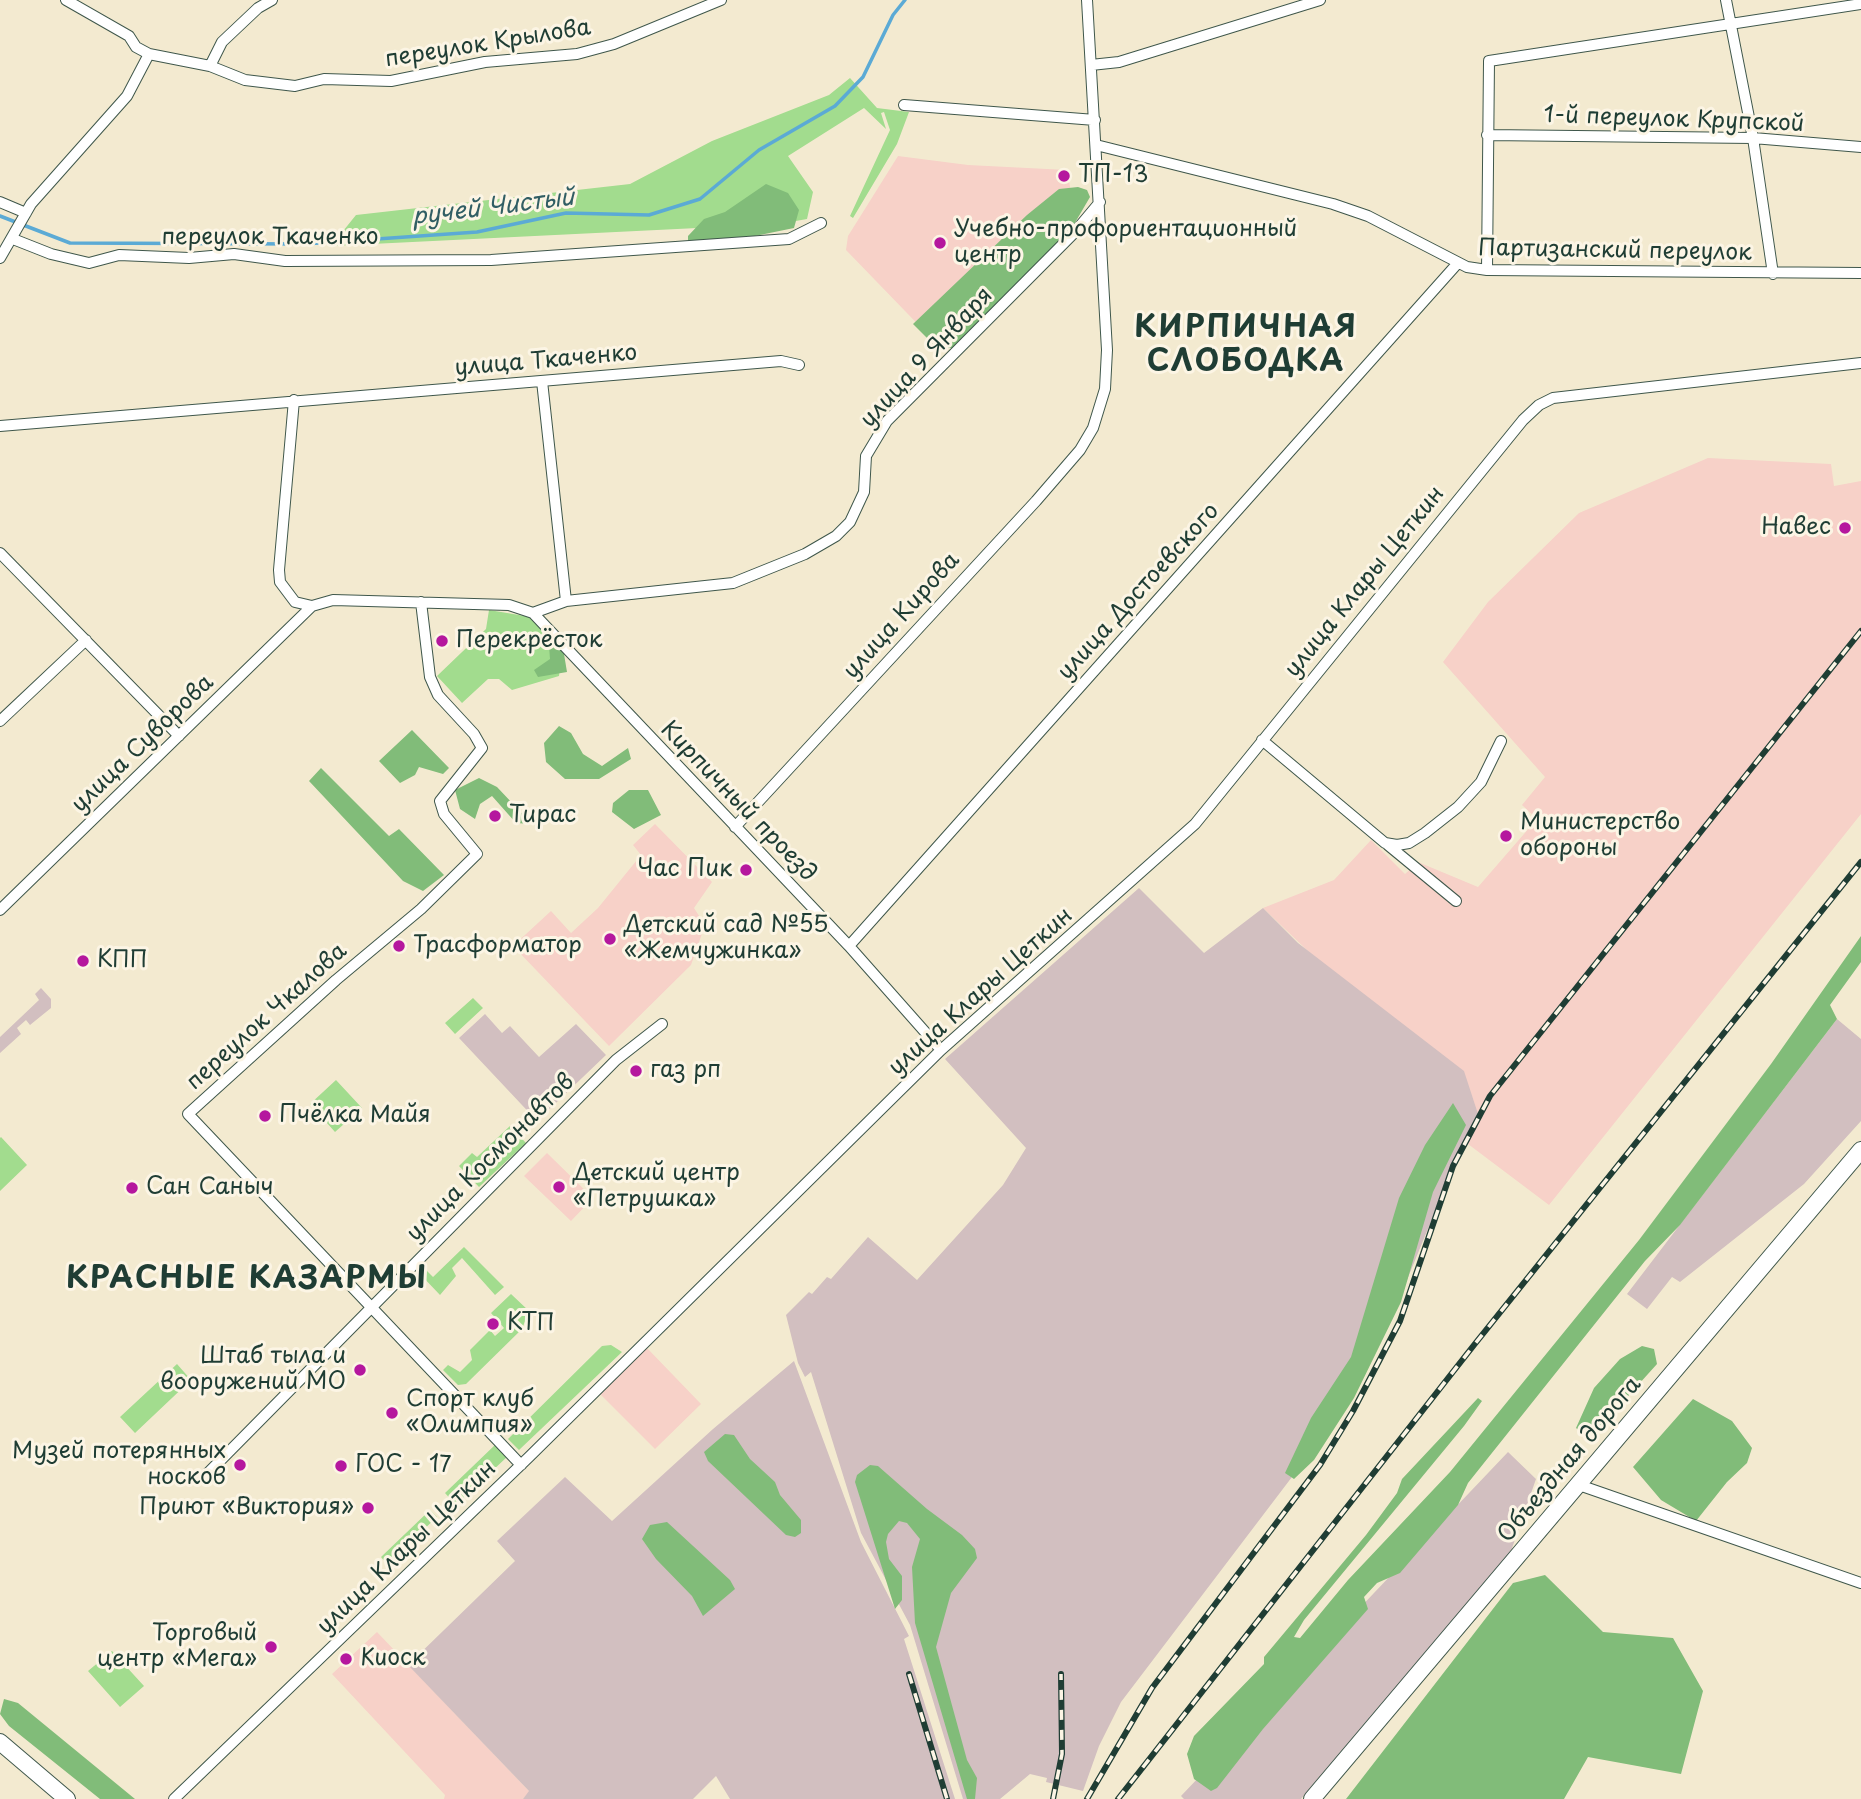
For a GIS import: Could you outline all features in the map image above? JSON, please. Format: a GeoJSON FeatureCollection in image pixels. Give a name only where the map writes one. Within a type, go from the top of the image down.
{"type":"FeatureCollection","features":[{"type":"Feature","properties":{"kind":"main road","name":"Объездная дорога"},"geometry":{"type":"LineString","coordinates":[[1312,1799],[1861,1150]]}},
{"type":"Feature","properties":{"kind":"main road"},"geometry":{"type":"LineString","coordinates":[[0,1742],[67,1799]]}},
{"type":"Feature","properties":{"kind":"street","name":"переулок Крылова"},"geometry":{"type":"LineString","coordinates":[[66,0],[129,36],[136,47],[149,54],[210,66],[245,80],[295,86],[324,79],[391,81],[485,62],[577,54],[614,44],[721,0]]}},
{"type":"Feature","properties":{"kind":"street"},"geometry":{"type":"LineString","coordinates":[[210,66],[222,42],[258,8],[272,0]]}},
{"type":"Feature","properties":{"kind":"street","name":"улица Кирова"},"geometry":{"type":"LineString","coordinates":[[735,827],[1036,501],[1080,450],[1093,428],[1102,403],[1107,359],[1087,0]]}},
{"type":"Feature","properties":{"kind":"street"},"geometry":{"type":"LineString","coordinates":[[1091,65],[1119,62],[1320,0]]}},
{"type":"Feature","properties":{"kind":"street"},"geometry":{"type":"LineString","coordinates":[[1726,0],[1754,138],[1773,274]]}},
{"type":"Feature","properties":{"kind":"street"},"geometry":{"type":"LineString","coordinates":[[1487,270],[1489,61],[1861,4]]}},
{"type":"Feature","properties":{"kind":"street"},"geometry":{"type":"LineString","coordinates":[[0,258],[24,215],[127,96],[149,54]]}},
{"type":"Feature","properties":{"kind":"street"},"geometry":{"type":"LineString","coordinates":[[904,104],[1095,120]]}},
{"type":"Feature","properties":{"kind":"street","name":"1-й переулок Крупской"},"geometry":{"type":"LineString","coordinates":[[1487,135],[1754,138],[1861,147]]}},
{"type":"Feature","properties":{"kind":"street","name":"Партизанский переулок"},"geometry":{"type":"LineString","coordinates":[[1096,145],[1333,204],[1368,216],[1457,264],[1487,270],[1861,273]]}},
{"type":"Feature","properties":{"kind":"street"},"geometry":{"type":"LineString","coordinates":[[0,202],[24,215]]}},
{"type":"Feature","properties":{"kind":"street","name":"улица 9 Января"},"geometry":{"type":"LineString","coordinates":[[533,613],[566,601],[733,583],[805,554],[836,536],[850,522],[859,506],[866,456],[887,421],[1074,233],[1100,202]]}},
{"type":"Feature","properties":{"kind":"street","name":"переулок Ткаченко"},"geometry":{"type":"LineString","coordinates":[[13,236],[51,254],[89,263],[119,255],[211,258],[234,254],[285,261],[491,260],[789,239],[821,223]]}},
{"type":"Feature","properties":{"kind":"street","name":"улица Достоевского"},"geometry":{"type":"LineString","coordinates":[[849,946],[1457,264]]}},
{"type":"Feature","properties":{"kind":"street","name":"улица Ткаченко"},"geometry":{"type":"LineString","coordinates":[[0,426],[781,361],[799,365]]}},
{"type":"Feature","properties":{"kind":"street","name":"улица Клары Цеткин"},"geometry":{"type":"LineString","coordinates":[[174,1799],[522,1465],[941,1050],[1175,845],[1195,824],[1523,420],[1539,405],[1553,397],[1861,363]]}},
{"type":"Feature","properties":{"kind":"street"},"geometry":{"type":"LineString","coordinates":[[542,381],[566,601]]}},
{"type":"Feature","properties":{"kind":"street"},"geometry":{"type":"LineString","coordinates":[[295,400],[279,570],[280,582],[295,602],[312,606],[333,600],[509,605],[533,613]]}},
{"type":"Feature","properties":{"kind":"street"},"geometry":{"type":"LineString","coordinates":[[0,553],[179,736]]}},
{"type":"Feature","properties":{"kind":"street","name":"переулок Чкалова"},"geometry":{"type":"LineString","coordinates":[[421,602],[430,677],[438,695],[474,734],[482,748],[440,801],[444,814],[477,854],[421,909],[353,965],[188,1114],[522,1465]]}},
{"type":"Feature","properties":{"kind":"street","name":"улица Суворова"},"geometry":{"type":"LineString","coordinates":[[0,909],[312,606]]}},
{"type":"Feature","properties":{"kind":"street","name":"Кирпичный проезд"},"geometry":{"type":"LineString","coordinates":[[533,613],[849,946],[941,1050]]}},
{"type":"Feature","properties":{"kind":"street"},"geometry":{"type":"LineString","coordinates":[[0,721],[86,640]]}},
{"type":"Feature","properties":{"kind":"street"},"geometry":{"type":"LineString","coordinates":[[1262,740],[1456,901]]}},
{"type":"Feature","properties":{"kind":"street"},"geometry":{"type":"LineString","coordinates":[[1385,843],[1409,843],[1458,807],[1481,782],[1501,741]]}},
{"type":"Feature","properties":{"kind":"street","name":"улица Космонавтов"},"geometry":{"type":"LineString","coordinates":[[205,1475],[616,1060],[662,1024]]}},
{"type":"Feature","properties":{"kind":"street"},"geometry":{"type":"LineString","coordinates":[[1579,1485],[1861,1583]]}},
{"type":"Feature","properties":{"kind":"shaded area","name":"Учебно-профориентационный центр"},"geometry":{"type":"Polygon","coordinates":[[[898,156],[968,165],[1067,170],[1073,203],[935,342],[846,250],[848,236],[898,156]]]}},
{"type":"Feature","properties":{"kind":"shaded area"},"geometry":{"type":"Polygon","coordinates":[[[1708,458],[1831,464],[1834,486],[1861,481],[1861,814],[1549,1205],[1464,1141],[1478,1114],[1263,908],[1334,880],[1371,840],[1405,874],[1418,862],[1478,887],[1537,819],[1522,805],[1545,777],[1443,662],[1488,602],[1579,513],[1708,458]]]}},
{"type":"Feature","properties":{"kind":"shaded area","name":"Детский сад №55 «Жемчужинка»"},"geometry":{"type":"Polygon","coordinates":[[[655,824],[712,882],[694,908],[705,925],[691,965],[609,1046],[513,946],[551,911],[571,933],[598,908],[641,855],[633,845],[655,824]]]}},
{"type":"Feature","properties":{"kind":"shaded area"},"geometry":{"type":"Polygon","coordinates":[[[1139,888],[1204,953],[1263,908],[1298,943],[1464,1071],[1478,1114],[1464,1141],[1402,1292],[1295,1473],[1121,1702],[1099,1746],[1083,1791],[1046,1782],[1047,1778],[1030,1774],[1000,1799],[963,1799],[910,1625],[861,1533],[811,1372],[805,1377],[798,1363],[786,1315],[809,1292],[812,1294],[827,1277],[831,1279],[868,1237],[917,1280],[1003,1185],[1026,1148],[945,1059],[1139,888]]]}},
{"type":"Feature","properties":{"kind":"shaded area"},"geometry":{"type":"Polygon","coordinates":[[[41,988],[51,999],[51,1008],[30,1025],[26,1020],[17,1028],[21,1034],[0,1053],[0,1037],[39,1000],[35,994],[41,988]]]}},
{"type":"Feature","properties":{"kind":"shaded area"},"geometry":{"type":"Polygon","coordinates":[[[485,1014],[502,1033],[510,1026],[539,1057],[576,1024],[606,1055],[537,1121],[459,1038],[485,1014]]]}},
{"type":"Feature","properties":{"kind":"shaded area"},"geometry":{"type":"Polygon","coordinates":[[[1837,1019],[1861,1039],[1861,1121],[1804,1184],[1680,1282],[1672,1277],[1647,1309],[1627,1294],[1837,1019]]]}},
{"type":"Feature","properties":{"kind":"shaded area","name":"Детский центр «Петрушка»"},"geometry":{"type":"Polygon","coordinates":[[[547,1153],[593,1198],[571,1221],[524,1176],[547,1153]]]}},
{"type":"Feature","properties":{"kind":"shaded area"},"geometry":{"type":"Polygon","coordinates":[[[647,1348],[701,1404],[655,1449],[600,1394],[647,1348]]]}},
{"type":"Feature","properties":{"kind":"shaded area"},"geometry":{"type":"Polygon","coordinates":[[[794,1361],[861,1542],[909,1636],[904,1639],[955,1799],[730,1799],[716,1776],[693,1799],[523,1799],[529,1791],[408,1665],[515,1561],[497,1541],[565,1477],[612,1521],[713,1429],[794,1361]]]}},
{"type":"Feature","properties":{"kind":"shaded area"},"geometry":{"type":"Polygon","coordinates":[[[1508,1452],[1536,1479],[1510,1554],[1301,1799],[1184,1799],[1181,1796],[1508,1452]]]}},
{"type":"Feature","properties":{"kind":"shaded area"},"geometry":{"type":"Polygon","coordinates":[[[377,1632],[530,1792],[523,1799],[444,1799],[445,1795],[332,1674],[377,1632]]]}},
{"type":"Feature","properties":{"kind":"green space"},"geometry":{"type":"Polygon","coordinates":[[[850,78],[877,108],[909,112],[897,144],[853,218],[850,216],[890,130],[884,112],[881,113],[886,129],[864,108],[788,156],[813,192],[807,219],[779,224],[331,246],[356,215],[630,184],[712,141],[829,95],[850,78]]]}},
{"type":"Feature","properties":{"kind":"green space"},"geometry":{"type":"Polygon","coordinates":[[[766,184],[788,193],[799,210],[794,228],[750,237],[688,244],[688,236],[704,219],[725,212],[766,184]]]}},
{"type":"Feature","properties":{"kind":"green space"},"geometry":{"type":"Polygon","coordinates":[[[1078,187],[1087,190],[1090,197],[1069,233],[954,348],[937,348],[913,324],[1027,215],[1059,189],[1078,187]]]}},
{"type":"Feature","properties":{"kind":"green space"},"geometry":{"type":"Polygon","coordinates":[[[489,610],[531,617],[562,651],[559,676],[512,690],[499,679],[488,679],[462,703],[437,676],[486,629],[489,610]]]}},
{"type":"Feature","properties":{"kind":"green space"},"geometry":{"type":"Polygon","coordinates":[[[549,646],[563,648],[567,672],[538,677],[534,670],[550,659],[549,646]]]}},
{"type":"Feature","properties":{"kind":"green space"},"geometry":{"type":"Polygon","coordinates":[[[559,726],[571,733],[583,754],[602,766],[628,748],[631,759],[599,779],[565,779],[546,762],[544,743],[559,726]]]}},
{"type":"Feature","properties":{"kind":"green space"},"geometry":{"type":"Polygon","coordinates":[[[412,730],[449,768],[443,774],[419,767],[415,775],[400,783],[379,761],[412,730]]]}},
{"type":"Feature","properties":{"kind":"green space"},"geometry":{"type":"Polygon","coordinates":[[[321,768],[389,836],[399,829],[444,875],[423,891],[403,881],[309,781],[321,768]]]}},
{"type":"Feature","properties":{"kind":"green space"},"geometry":{"type":"Polygon","coordinates":[[[479,778],[497,787],[532,824],[516,823],[492,796],[480,804],[475,819],[460,809],[455,790],[479,778]]]}},
{"type":"Feature","properties":{"kind":"green space"},"geometry":{"type":"Polygon","coordinates":[[[629,790],[648,790],[661,815],[634,829],[612,812],[613,803],[629,790]]]}},
{"type":"Feature","properties":{"kind":"green space"},"geometry":{"type":"Polygon","coordinates":[[[1861,936],[1861,962],[1830,1005],[1837,1019],[1680,1225],[1645,1261],[1468,1483],[1458,1505],[1400,1573],[1377,1583],[1364,1597],[1368,1609],[1263,1729],[1217,1788],[1211,1791],[1194,1779],[1187,1754],[1194,1736],[1264,1664],[1264,1657],[1366,1535],[1397,1493],[1402,1479],[1478,1398],[1482,1401],[1464,1426],[1304,1620],[1294,1637],[1300,1638],[1348,1580],[1450,1472],[1639,1240],[1771,1064],[1861,936]]]}},
{"type":"Feature","properties":{"kind":"green space"},"geometry":{"type":"Polygon","coordinates":[[[473,998],[483,1008],[455,1034],[445,1023],[473,998]]]}},
{"type":"Feature","properties":{"kind":"green space"},"geometry":{"type":"Polygon","coordinates":[[[336,1080],[362,1108],[335,1132],[310,1104],[336,1080]]]}},
{"type":"Feature","properties":{"kind":"green space"},"geometry":{"type":"Polygon","coordinates":[[[1453,1103],[1466,1125],[1433,1192],[1401,1302],[1354,1398],[1314,1460],[1294,1479],[1285,1473],[1311,1418],[1351,1357],[1399,1198],[1425,1145],[1453,1103]]]}},
{"type":"Feature","properties":{"kind":"green space"},"geometry":{"type":"Polygon","coordinates":[[[510,1126],[526,1143],[479,1187],[459,1166],[472,1153],[477,1157],[510,1126]]]}},
{"type":"Feature","properties":{"kind":"green space"},"geometry":{"type":"Polygon","coordinates":[[[0,1138],[27,1165],[0,1191],[0,1138]]]}},
{"type":"Feature","properties":{"kind":"green space"},"geometry":{"type":"Polygon","coordinates":[[[464,1247],[504,1287],[495,1295],[462,1258],[452,1268],[456,1276],[440,1295],[420,1274],[425,1269],[433,1277],[464,1247]]]}},
{"type":"Feature","properties":{"kind":"green space"},"geometry":{"type":"Polygon","coordinates":[[[511,1294],[529,1311],[522,1329],[466,1384],[458,1385],[443,1370],[448,1365],[460,1372],[472,1360],[470,1350],[490,1330],[495,1336],[504,1328],[491,1313],[511,1294]]]}},
{"type":"Feature","properties":{"kind":"green space"},"geometry":{"type":"Polygon","coordinates":[[[611,1345],[622,1352],[519,1450],[508,1439],[602,1346],[611,1345]]]}},
{"type":"Feature","properties":{"kind":"green space"},"geometry":{"type":"Polygon","coordinates":[[[1642,1346],[1654,1349],[1657,1364],[1602,1425],[1587,1437],[1576,1428],[1594,1388],[1620,1359],[1642,1346]]]}},
{"type":"Feature","properties":{"kind":"green space"},"geometry":{"type":"Polygon","coordinates":[[[177,1364],[191,1380],[135,1433],[120,1417],[177,1364]]]}},
{"type":"Feature","properties":{"kind":"green space"},"geometry":{"type":"Polygon","coordinates":[[[1693,1399],[1732,1421],[1752,1448],[1747,1463],[1727,1482],[1696,1521],[1661,1500],[1633,1467],[1693,1399]]]}},
{"type":"Feature","properties":{"kind":"green space"},"geometry":{"type":"Polygon","coordinates":[[[725,1434],[734,1435],[750,1459],[775,1482],[780,1495],[801,1520],[801,1533],[795,1537],[786,1535],[708,1461],[704,1452],[725,1434]]]}},
{"type":"Feature","properties":{"kind":"green space"},"geometry":{"type":"Polygon","coordinates":[[[496,1444],[508,1456],[456,1505],[445,1493],[496,1444]]]}},
{"type":"Feature","properties":{"kind":"green space"},"geometry":{"type":"Polygon","coordinates":[[[870,1465],[878,1466],[927,1509],[962,1535],[975,1549],[977,1558],[951,1593],[936,1647],[967,1760],[977,1778],[975,1799],[967,1799],[915,1623],[912,1567],[920,1539],[907,1523],[899,1521],[888,1534],[886,1542],[889,1559],[902,1576],[902,1600],[895,1609],[855,1482],[857,1475],[870,1465]]]}},
{"type":"Feature","properties":{"kind":"green space"},"geometry":{"type":"Polygon","coordinates":[[[430,1510],[437,1517],[387,1564],[381,1557],[430,1510]]]}},
{"type":"Feature","properties":{"kind":"green space"},"geometry":{"type":"Polygon","coordinates":[[[667,1522],[730,1580],[735,1589],[703,1616],[692,1596],[656,1559],[642,1539],[650,1525],[667,1522]]]}},
{"type":"Feature","properties":{"kind":"green space"},"geometry":{"type":"Polygon","coordinates":[[[1545,1575],[1603,1632],[1673,1638],[1703,1691],[1681,1774],[1588,1757],[1564,1799],[1346,1799],[1513,1583],[1545,1575]]]}},
{"type":"Feature","properties":{"kind":"green space"},"geometry":{"type":"Polygon","coordinates":[[[112,1651],[144,1686],[120,1707],[88,1671],[112,1651]]]}},
{"type":"Feature","properties":{"kind":"green space"},"geometry":{"type":"Polygon","coordinates":[[[4,1699],[18,1703],[135,1799],[100,1799],[9,1726],[0,1714],[4,1699]]]}},
{"type":"Feature","properties":{"kind":"waterway","name":"ручей Чистый"},"geometry":{"type":"LineString","coordinates":[[0,216],[70,243],[305,244],[477,232],[566,213],[649,215],[700,199],[759,150],[835,106],[863,77],[893,15],[905,0]]}},
{"type":"Feature","properties":{"kind":"railway"},"geometry":{"type":"LineString","coordinates":[[1087,1799],[1152,1688],[1320,1465],[1353,1411],[1400,1321],[1453,1166],[1490,1096],[1861,631]]}},
{"type":"Feature","properties":{"kind":"railway"},"geometry":{"type":"LineString","coordinates":[[1118,1799],[1474,1345],[1861,862]]}},
{"type":"Feature","properties":{"kind":"railway"},"geometry":{"type":"LineString","coordinates":[[909,1674],[947,1799]]}},
{"type":"Feature","properties":{"kind":"railway"},"geometry":{"type":"LineString","coordinates":[[1053,1799],[1062,1754],[1061,1674]]}},
{"type":"Feature","properties":{"kind":"place","name":"ТП-13"},"geometry":{"type":"Point","coordinates":[1064,176]}},
{"type":"Feature","properties":{"kind":"place","name":"Учебно-профориентационный центр"},"geometry":{"type":"Point","coordinates":[940,243]}},
{"type":"Feature","properties":{"kind":"place","name":"Навес"},"geometry":{"type":"Point","coordinates":[1845,528]}},
{"type":"Feature","properties":{"kind":"place","name":"Перекрёсток"},"geometry":{"type":"Point","coordinates":[442,641]}},
{"type":"Feature","properties":{"kind":"place","name":"Тирас"},"geometry":{"type":"Point","coordinates":[495,816]}},
{"type":"Feature","properties":{"kind":"place","name":"Министерство обороны"},"geometry":{"type":"Point","coordinates":[1506,836]}},
{"type":"Feature","properties":{"kind":"place","name":"Час Пик"},"geometry":{"type":"Point","coordinates":[746,870]}},
{"type":"Feature","properties":{"kind":"place","name":"Детский сад №55 «Жемчужинка»"},"geometry":{"type":"Point","coordinates":[610,939]}},
{"type":"Feature","properties":{"kind":"place","name":"Трасформатор"},"geometry":{"type":"Point","coordinates":[399,946]}},
{"type":"Feature","properties":{"kind":"place","name":"КПП"},"geometry":{"type":"Point","coordinates":[83,961]}},
{"type":"Feature","properties":{"kind":"place","name":"газ рп"},"geometry":{"type":"Point","coordinates":[636,1071]}},
{"type":"Feature","properties":{"kind":"place","name":"Пчёлка Майя"},"geometry":{"type":"Point","coordinates":[265,1116]}},
{"type":"Feature","properties":{"kind":"place","name":"Детский центр «Петрушка»"},"geometry":{"type":"Point","coordinates":[559,1187]}},
{"type":"Feature","properties":{"kind":"place","name":"Сан Саныч"},"geometry":{"type":"Point","coordinates":[132,1188]}},
{"type":"Feature","properties":{"kind":"place","name":"КТП"},"geometry":{"type":"Point","coordinates":[493,1324]}},
{"type":"Feature","properties":{"kind":"place","name":"Штаб тыла и вооружений МО"},"geometry":{"type":"Point","coordinates":[360,1370]}},
{"type":"Feature","properties":{"kind":"place","name":"Спорт клуб «Олимпия»"},"geometry":{"type":"Point","coordinates":[392,1413]}},
{"type":"Feature","properties":{"kind":"place","name":"Музей потерянных носков"},"geometry":{"type":"Point","coordinates":[240,1465]}},
{"type":"Feature","properties":{"kind":"place","name":"ГОС - 17"},"geometry":{"type":"Point","coordinates":[341,1466]}},
{"type":"Feature","properties":{"kind":"place","name":"Приют «Виктория»"},"geometry":{"type":"Point","coordinates":[368,1508]}},
{"type":"Feature","properties":{"kind":"place","name":"Торговый центр «Мега»"},"geometry":{"type":"Point","coordinates":[271,1647]}},
{"type":"Feature","properties":{"kind":"place","name":"Киоск"},"geometry":{"type":"Point","coordinates":[346,1659]}},
{"type":"Feature","properties":{"kind":"district","name":"КИРПИЧНАЯ СЛОБОДКА"},"geometry":{"type":"Point","coordinates":[1246,346]}},
{"type":"Feature","properties":{"kind":"district","name":"КРАСНЫЕ КАЗАРМЫ"},"geometry":{"type":"Point","coordinates":[247,1280]}}]}
